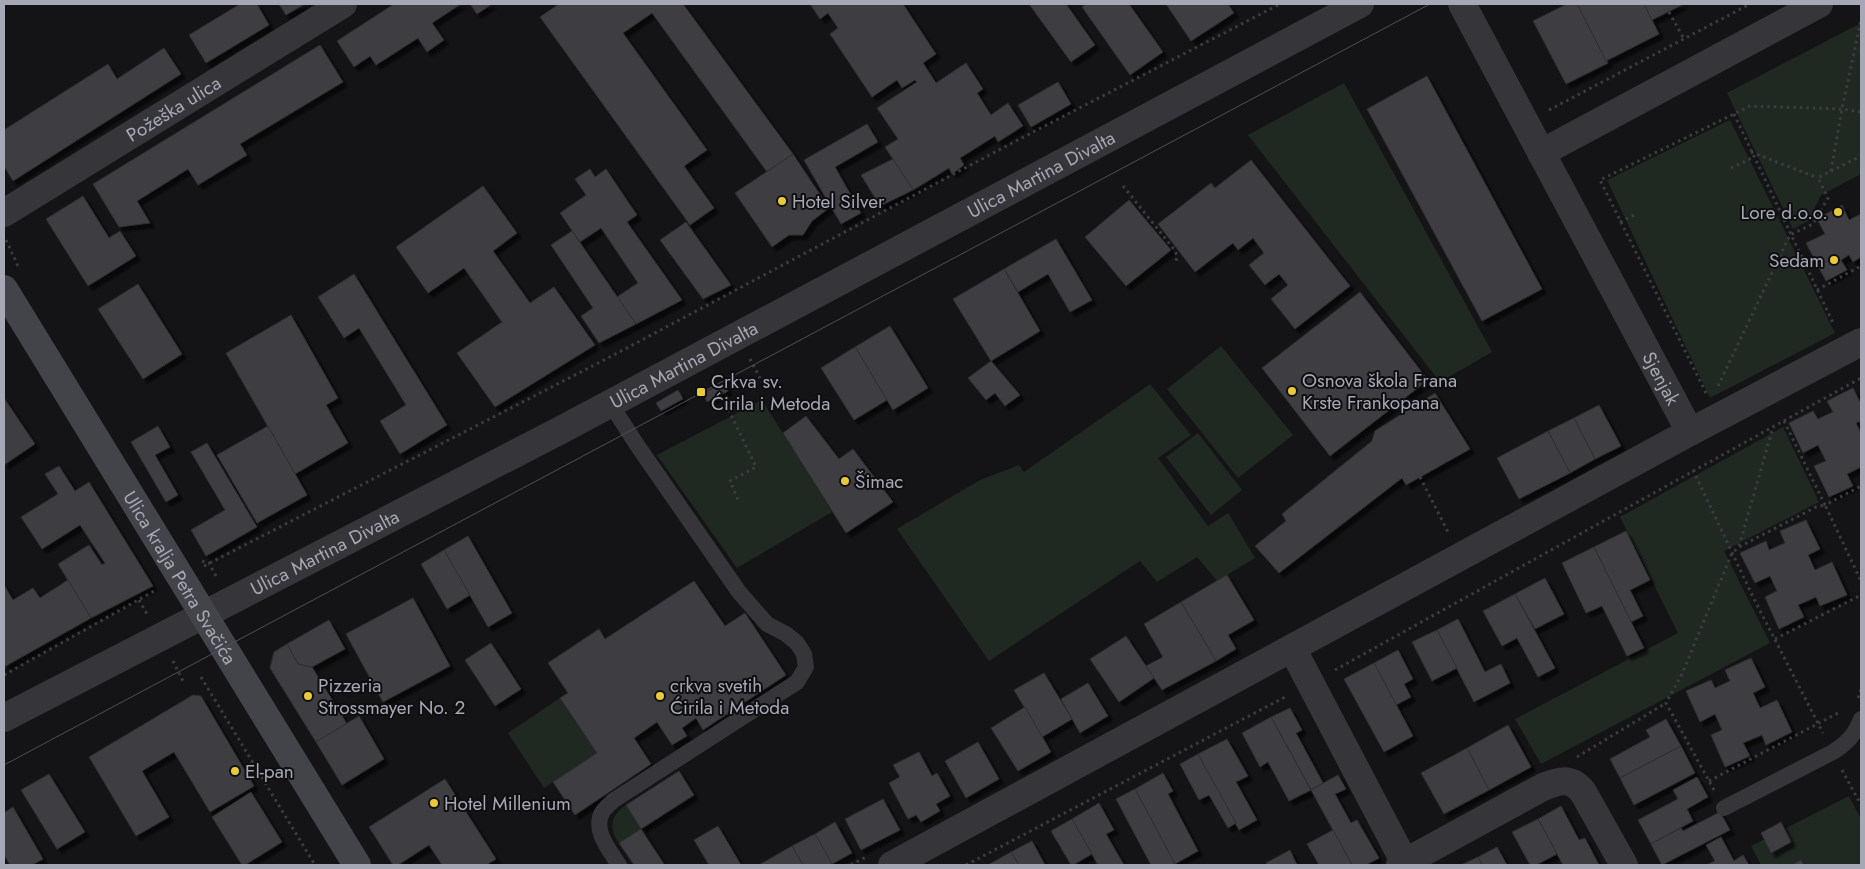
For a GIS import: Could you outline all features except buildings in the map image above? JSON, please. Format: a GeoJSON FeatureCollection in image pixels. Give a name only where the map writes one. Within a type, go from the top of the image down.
{"type":"FeatureCollection","features":[{"type":"Feature","properties":{"kind":"main road","name":"Ulica kralja Petra Svačića"},"geometry":{"type":"LineString","coordinates":[[4,289],[357,865]]}},
{"type":"Feature","properties":{"kind":"street","name":"Požeška ulica"},"geometry":{"type":"LineString","coordinates":[[4,213],[343,4]]}},
{"type":"Feature","properties":{"kind":"street","name":"Ulica Martina Divalta"},"geometry":{"type":"LineString","coordinates":[[4,718],[610,403],[1360,4]]}},
{"type":"Feature","properties":{"kind":"street","name":"Sjenjak"},"geometry":{"type":"LineString","coordinates":[[1462,4],[1690,432]]}},
{"type":"Feature","properties":{"kind":"street"},"geometry":{"type":"LineString","coordinates":[[1541,153],[1819,4]]}},
{"type":"Feature","properties":{"kind":"street"},"geometry":{"type":"LineString","coordinates":[[892,865],[1690,432],[1861,342]]}},
{"type":"Feature","properties":{"kind":"street"},"geometry":{"type":"LineString","coordinates":[[1292,648],[1404,864],[1543,787],[1554,782],[1565,781],[1576,784],[1583,792],[1624,865]]}},
{"type":"Feature","properties":{"kind":"lane"},"geometry":{"type":"LineString","coordinates":[[610,403],[739,592],[768,624],[797,643],[804,654],[806,667],[798,682],[614,800],[602,812],[599,823],[601,837],[619,865]]}},
{"type":"Feature","properties":{"kind":"lane"},"geometry":{"type":"LineString","coordinates":[[1724,808],[1846,744],[1857,731],[1858,711]]}},
{"type":"Feature","properties":{"kind":"path"},"geometry":{"type":"LineString","coordinates":[[4,675],[160,588],[608,358],[1280,4]]}},
{"type":"Feature","properties":{"kind":"path"},"geometry":{"type":"LineString","coordinates":[[1540,114],[1747,4]]}},
{"type":"Feature","properties":{"kind":"path"},"geometry":{"type":"LineString","coordinates":[[1669,12],[1684,39]]}},
{"type":"Feature","properties":{"kind":"path"},"geometry":{"type":"LineString","coordinates":[[1831,171],[1861,20]]}},
{"type":"Feature","properties":{"kind":"path"},"geometry":{"type":"LineString","coordinates":[[1706,394],[1600,180],[1750,106],[1842,109],[1861,112]]}},
{"type":"Feature","properties":{"kind":"path"},"geometry":{"type":"LineString","coordinates":[[1734,114],[1835,326]]}},
{"type":"Feature","properties":{"kind":"path"},"geometry":{"type":"LineString","coordinates":[[1714,393],[1790,235],[1813,224],[1828,198],[1818,178],[1751,152]]}},
{"type":"Feature","properties":{"kind":"path"},"geometry":{"type":"LineString","coordinates":[[1818,178],[1861,156]]}},
{"type":"Feature","properties":{"kind":"path"},"geometry":{"type":"LineString","coordinates":[[1731,168],[1754,157]]}},
{"type":"Feature","properties":{"kind":"path"},"geometry":{"type":"LineString","coordinates":[[1123,186],[1178,255],[1176,262]]}},
{"type":"Feature","properties":{"kind":"path"},"geometry":{"type":"LineString","coordinates":[[1620,222],[1634,215]]}},
{"type":"Feature","properties":{"kind":"path"},"geometry":{"type":"LineString","coordinates":[[1817,290],[1861,266]]}},
{"type":"Feature","properties":{"kind":"path"},"geometry":{"type":"LineString","coordinates":[[749,358],[760,378]]}},
{"type":"Feature","properties":{"kind":"path"},"geometry":{"type":"LineString","coordinates":[[966,865],[1310,683],[1861,378]]}},
{"type":"Feature","properties":{"kind":"path"},"geometry":{"type":"LineString","coordinates":[[723,398],[756,467],[730,481],[740,502]]}},
{"type":"Feature","properties":{"kind":"path"},"geometry":{"type":"LineString","coordinates":[[1784,421],[1861,581]]}},
{"type":"Feature","properties":{"kind":"path"},"geometry":{"type":"LineString","coordinates":[[1739,546],[1773,427]]}},
{"type":"Feature","properties":{"kind":"path"},"geometry":{"type":"LineString","coordinates":[[1693,470],[1774,639],[1861,804]]}},
{"type":"Feature","properties":{"kind":"path"},"geometry":{"type":"LineString","coordinates":[[1420,477],[1452,539]]}},
{"type":"Feature","properties":{"kind":"path"},"geometry":{"type":"LineString","coordinates":[[1565,781],[1578,755],[1666,702],[1682,674],[1732,554],[1739,546],[1861,486]]}},
{"type":"Feature","properties":{"kind":"path"},"geometry":{"type":"LineString","coordinates":[[1774,639],[1861,595]]}},
{"type":"Feature","properties":{"kind":"path"},"geometry":{"type":"LineString","coordinates":[[201,677],[315,865]]}},
{"type":"Feature","properties":{"kind":"path"},"geometry":{"type":"LineString","coordinates":[[1858,711],[1861,689]]}},
{"type":"Feature","properties":{"kind":"path"},"geometry":{"type":"LineString","coordinates":[[1666,702],[1724,808]]}},
{"type":"Feature","properties":{"kind":"path"},"geometry":{"type":"LineString","coordinates":[[1709,781],[1848,708]]}},
{"type":"Feature","properties":{"kind":"shaded area"},"geometry":{"type":"Polygon","coordinates":[[[1861,23],[1861,174],[1821,195],[1808,221],[1793,229],[1727,93],[1861,23]]]}},
{"type":"Feature","properties":{"kind":"shaded area"},"geometry":{"type":"Polygon","coordinates":[[[1344,83],[1492,352],[1440,382],[1248,135],[1344,83]]]}},
{"type":"Feature","properties":{"kind":"shaded area"},"geometry":{"type":"Polygon","coordinates":[[[1730,120],[1835,333],[1710,398],[1607,180],[1730,120]]]}},
{"type":"Feature","properties":{"kind":"shaded area"},"geometry":{"type":"Polygon","coordinates":[[[1221,346],[1293,435],[1238,478],[1167,389],[1221,346]]]}},
{"type":"Feature","properties":{"kind":"shaded area"},"geometry":{"type":"Polygon","coordinates":[[[1150,384],[1191,435],[1158,458],[1208,526],[1228,513],[1255,558],[1217,581],[1197,557],[1157,582],[1140,561],[989,661],[897,529],[980,480],[1019,465],[1024,472],[1150,384]]]}},
{"type":"Feature","properties":{"kind":"shaded area"},"geometry":{"type":"Polygon","coordinates":[[[762,400],[832,512],[737,568],[657,455],[762,400]]]}},
{"type":"Feature","properties":{"kind":"shaded area"},"geometry":{"type":"Polygon","coordinates":[[[1783,427],[1819,502],[1724,551],[1770,643],[1541,764],[1515,719],[1678,633],[1620,517],[1783,427]]]}},
{"type":"Feature","properties":{"kind":"shaded area"},"geometry":{"type":"Polygon","coordinates":[[[1198,433],[1242,490],[1211,515],[1166,457],[1198,433]]]}},
{"type":"Feature","properties":{"kind":"shaded area"},"geometry":{"type":"Polygon","coordinates":[[[560,698],[597,753],[544,788],[508,733],[560,698]]]}},
{"type":"Feature","properties":{"kind":"shaded area"},"geometry":{"type":"Polygon","coordinates":[[[1849,796],[1861,819],[1861,865],[1761,865],[1751,846],[1849,796]]]}},
{"type":"Feature","properties":{"kind":"shaded area"},"geometry":{"type":"Polygon","coordinates":[[[626,805],[641,829],[619,843],[612,827],[614,817],[626,805]]]}},
{"type":"Feature","properties":{"kind":"tram line"},"geometry":{"type":"LineString","coordinates":[[4,765],[1430,4]]}},
{"type":"Feature","properties":{"kind":"place","name":"Hotel Silver"},"geometry":{"type":"Point","coordinates":[782,201]}},
{"type":"Feature","properties":{"kind":"place","name":"Lore d.o.o."},"geometry":{"type":"Point","coordinates":[1838,212]}},
{"type":"Feature","properties":{"kind":"place","name":"Sedam"},"geometry":{"type":"Point","coordinates":[1834,260]}},
{"type":"Feature","properties":{"kind":"place","name":"Osnova škola Frana Krste Frankopana"},"geometry":{"type":"Point","coordinates":[1292,391]}},
{"type":"Feature","properties":{"kind":"place","name":"Crkva sv. Ćirila i Metoda"},"geometry":{"type":"Point","coordinates":[701,392]}},
{"type":"Feature","properties":{"kind":"place","name":"Šimac"},"geometry":{"type":"Point","coordinates":[845,481]}},
{"type":"Feature","properties":{"kind":"place","name":"Pizzeria Strossmayer No. 2"},"geometry":{"type":"Point","coordinates":[308,696]}},
{"type":"Feature","properties":{"kind":"place","name":"crkva svetih Ćirila i Metoda"},"geometry":{"type":"Point","coordinates":[660,696]}},
{"type":"Feature","properties":{"kind":"place","name":"El-pan"},"geometry":{"type":"Point","coordinates":[235,771]}},
{"type":"Feature","properties":{"kind":"place","name":"Hotel Millenium"},"geometry":{"type":"Point","coordinates":[434,803]}}]}
